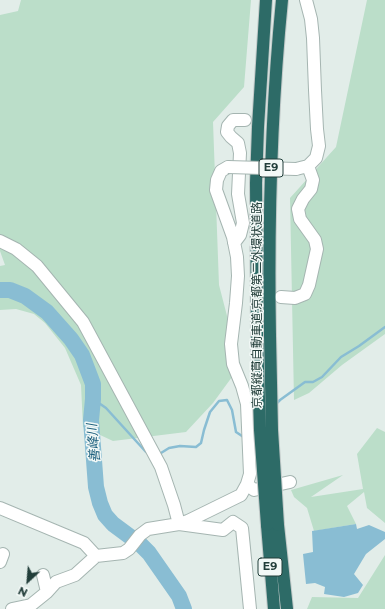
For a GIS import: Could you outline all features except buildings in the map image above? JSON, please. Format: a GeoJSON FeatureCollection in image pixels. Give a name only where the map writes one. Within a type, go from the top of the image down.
{"type":"FeatureCollection","features":[{"type":"Feature","properties":{"kind":"highway","name":"京都縦貫自動車道;京都第二外環状道路"},"geometry":{"type":"LineString","coordinates":[[266,0],[256,183],[264,336],[272,430],[274,609]]}},
{"type":"Feature","properties":{"kind":"highway","name":"京都縦貫自動車道;京都第二外環状道路"},"geometry":{"type":"LineString","coordinates":[[264,336],[269,275],[270,184],[282,0]]}},
{"type":"Feature","properties":{"kind":"highway","name":"京都縦貫自動車道;京都第二外環状道路"},"geometry":{"type":"LineString","coordinates":[[273,525],[287,609]]}},
{"type":"Feature","properties":{"kind":"street"},"geometry":{"type":"LineString","coordinates":[[12,609],[31,604],[47,592],[56,582],[75,575],[96,556],[123,553],[128,550],[140,535],[148,529],[188,521],[241,495],[247,484],[250,474],[246,404],[242,386],[233,364],[231,344],[238,276],[237,257],[233,237],[216,190],[217,180],[221,171],[228,167],[296,169],[308,166],[316,158],[319,146],[315,90],[314,38],[312,19],[306,0]]}},
{"type":"Feature","properties":{"kind":"street"},"geometry":{"type":"LineString","coordinates":[[234,243],[240,235],[243,223],[238,194],[240,153],[238,143],[227,132],[228,126],[232,120],[245,120]]}},
{"type":"Feature","properties":{"kind":"street"},"geometry":{"type":"LineString","coordinates":[[282,297],[295,298],[305,294],[309,285],[317,249],[315,240],[300,219],[298,209],[310,189],[313,180],[308,166]]}},
{"type":"Feature","properties":{"kind":"street"},"geometry":{"type":"LineString","coordinates":[[0,241],[16,249],[37,266],[83,322],[161,467],[179,524]]}},
{"type":"Feature","properties":{"kind":"street"},"geometry":{"type":"LineString","coordinates":[[247,484],[254,490],[290,482]]}},
{"type":"Feature","properties":{"kind":"street"},"geometry":{"type":"LineString","coordinates":[[0,508],[84,543],[96,556]]}},
{"type":"Feature","properties":{"kind":"street"},"geometry":{"type":"LineString","coordinates":[[179,524],[222,530],[233,522],[242,528],[250,609]]}},
{"type":"Feature","properties":{"kind":"street"},"geometry":{"type":"LineString","coordinates":[[43,575],[47,592]]}},
{"type":"Feature","properties":{"kind":"green space"},"geometry":{"type":"Polygon","coordinates":[[[21,0],[251,0],[244,87],[213,122],[219,285],[240,366],[213,403],[186,432],[113,441],[83,427],[81,385],[65,348],[45,323],[34,314],[16,309],[0,310],[0,266],[5,265],[0,251],[0,15],[18,11],[21,0]]]}},
{"type":"Feature","properties":{"kind":"green space"},"geometry":{"type":"Polygon","coordinates":[[[367,0],[385,0],[385,334],[342,365],[309,393],[294,400],[290,198],[336,147],[367,0]]]}},
{"type":"Feature","properties":{"kind":"green space"},"geometry":{"type":"Polygon","coordinates":[[[377,428],[385,432],[385,523],[367,508],[364,492],[347,506],[356,524],[314,531],[307,508],[294,497],[291,490],[343,475],[311,497],[363,489],[357,454],[377,428]]]}},
{"type":"Feature","properties":{"kind":"green space"},"geometry":{"type":"Polygon","coordinates":[[[385,555],[385,609],[307,609],[312,597],[358,598],[385,555]]]}},
{"type":"Feature","properties":{"kind":"water"},"geometry":{"type":"Polygon","coordinates":[[[356,524],[357,529],[369,525],[385,532],[385,539],[366,554],[354,574],[363,585],[358,593],[344,597],[324,594],[325,587],[315,583],[306,584],[303,554],[313,552],[312,531],[356,524]]]}},
{"type":"Feature","properties":{"kind":"waterway","name":"善峰川"},"geometry":{"type":"LineString","coordinates":[[0,290],[10,290],[25,296],[47,312],[71,339],[82,355],[93,384],[91,420],[96,487],[100,503],[105,515],[113,524],[140,544],[149,553],[179,596],[184,609]]}},
{"type":"Feature","properties":{"kind":"waterway"},"geometry":{"type":"LineString","coordinates":[[276,404],[305,382],[313,382],[322,377],[341,357],[385,327]]}},
{"type":"Feature","properties":{"kind":"waterway"},"geometry":{"type":"LineString","coordinates":[[93,399],[106,408],[146,452]]}},
{"type":"Feature","properties":{"kind":"waterway"},"geometry":{"type":"LineString","coordinates":[[161,453],[169,448],[180,446],[196,447],[201,443],[210,412],[219,401],[227,400],[232,410],[236,432],[242,436],[245,434]]}}]}
